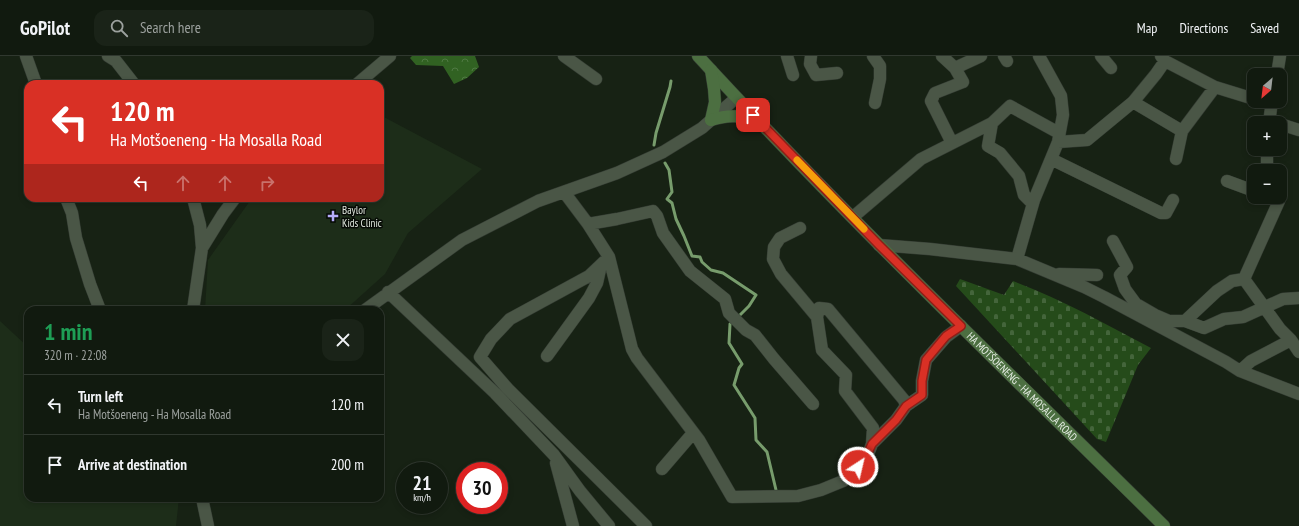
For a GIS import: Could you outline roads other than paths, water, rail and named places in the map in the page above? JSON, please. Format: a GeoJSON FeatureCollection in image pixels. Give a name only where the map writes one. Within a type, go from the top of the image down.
{"type":"FeatureCollection","features":[{"type":"Feature","properties":{"kind":"main road","name":"HA MOTŠOENENG - HA MOSALLA ROAD"},"geometry":{"type":"LineString","coordinates":[[698,56],[736,98],[879,245],[1164,526]]}},
{"type":"Feature","properties":{"kind":"main road"},"geometry":{"type":"LineString","coordinates":[[711,70],[715,102],[711,120]]}},
{"type":"Feature","properties":{"kind":"main road"},"geometry":{"type":"LineString","coordinates":[[711,120],[726,115],[748,118],[762,124]]}},
{"type":"Feature","properties":{"kind":"street"},"geometry":{"type":"LineString","coordinates":[[26,56],[35,80]]}},
{"type":"Feature","properties":{"kind":"street"},"geometry":{"type":"LineString","coordinates":[[108,56],[116,61],[131,80]]}},
{"type":"Feature","properties":{"kind":"street"},"geometry":{"type":"LineString","coordinates":[[362,80],[390,56]]}},
{"type":"Feature","properties":{"kind":"street"},"geometry":{"type":"LineString","coordinates":[[564,56],[596,79]]}},
{"type":"Feature","properties":{"kind":"street"},"geometry":{"type":"LineString","coordinates":[[787,56],[793,75]]}},
{"type":"Feature","properties":{"kind":"street"},"geometry":{"type":"LineString","coordinates":[[811,56],[810,64],[816,75],[837,73]]}},
{"type":"Feature","properties":{"kind":"street"},"geometry":{"type":"LineString","coordinates":[[873,56],[880,66],[880,79],[875,102]]}},
{"type":"Feature","properties":{"kind":"street"},"geometry":{"type":"LineString","coordinates":[[942,56],[955,68],[963,82],[935,93],[931,101],[952,143]]}},
{"type":"Feature","properties":{"kind":"street"},"geometry":{"type":"LineString","coordinates":[[955,68],[982,56]]}},
{"type":"Feature","properties":{"kind":"street"},"geometry":{"type":"LineString","coordinates":[[1017,259],[1033,204],[1051,159],[1064,115],[1061,96],[1039,56]]}},
{"type":"Feature","properties":{"kind":"street"},"geometry":{"type":"LineString","coordinates":[[1101,56],[1111,68]]}},
{"type":"Feature","properties":{"kind":"street"},"geometry":{"type":"LineString","coordinates":[[1278,68],[1280,56]]}},
{"type":"Feature","properties":{"kind":"street"},"geometry":{"type":"LineString","coordinates":[[853,217],[921,159],[992,124],[1010,106],[1058,138],[1087,140],[1133,102],[1156,74],[1163,58],[1215,86],[1247,97]]}},
{"type":"Feature","properties":{"kind":"street"},"geometry":{"type":"LineString","coordinates":[[1176,158],[1182,131],[1215,86]]}},
{"type":"Feature","properties":{"kind":"street"},"geometry":{"type":"LineString","coordinates":[[370,306],[462,240],[538,201],[616,173],[663,152],[702,128],[736,98]]}},
{"type":"Feature","properties":{"kind":"street"},"geometry":{"type":"LineString","coordinates":[[1133,102],[1182,131]]}},
{"type":"Feature","properties":{"kind":"street"},"geometry":{"type":"LineString","coordinates":[[992,124],[988,146],[1000,154],[1018,176],[1024,195],[1033,204]]}},
{"type":"Feature","properties":{"kind":"street"},"geometry":{"type":"LineString","coordinates":[[1287,127],[1299,130]]}},
{"type":"Feature","properties":{"kind":"street"},"geometry":{"type":"LineString","coordinates":[[1051,159],[1161,213],[1166,213],[1173,200]]}},
{"type":"Feature","properties":{"kind":"street"},"geometry":{"type":"LineString","coordinates":[[1227,181],[1247,188]]}},
{"type":"Feature","properties":{"kind":"street"},"geometry":{"type":"LineString","coordinates":[[564,192],[588,224],[605,261],[632,349],[637,358],[699,440],[732,496],[798,496],[843,481],[858,467],[866,457],[872,444],[896,420],[906,406],[922,395],[922,381],[926,360],[946,336],[961,326]]}},
{"type":"Feature","properties":{"kind":"street"},"geometry":{"type":"LineString","coordinates":[[68,202],[72,213],[76,238],[98,306]]}},
{"type":"Feature","properties":{"kind":"street"},"geometry":{"type":"LineString","coordinates":[[194,202],[200,225],[202,248],[194,306]]}},
{"type":"Feature","properties":{"kind":"street"},"geometry":{"type":"LineString","coordinates":[[202,248],[232,202]]}},
{"type":"Feature","properties":{"kind":"street"},"geometry":{"type":"LineString","coordinates":[[1244,279],[1277,204]]}},
{"type":"Feature","properties":{"kind":"street"},"geometry":{"type":"LineString","coordinates":[[588,224],[653,211],[657,216],[663,233],[690,271],[725,299],[729,313],[746,330],[755,335],[813,404]]}},
{"type":"Feature","properties":{"kind":"street"},"geometry":{"type":"LineString","coordinates":[[800,228],[780,238],[774,247],[773,259],[781,274],[817,317]]}},
{"type":"Feature","properties":{"kind":"street"},"geometry":{"type":"LineString","coordinates":[[1113,241],[1127,267],[1120,275],[1125,289],[1136,304],[1169,321],[1185,321],[1204,328],[1224,318],[1243,317],[1283,298],[1299,298]]}},
{"type":"Feature","properties":{"kind":"street"},"geometry":{"type":"LineString","coordinates":[[879,245],[1017,259],[1104,297],[1226,362],[1240,371],[1296,389]]}},
{"type":"Feature","properties":{"kind":"street"},"geometry":{"type":"LineString","coordinates":[[547,356],[589,298],[605,261]]}},
{"type":"Feature","properties":{"kind":"street"},"geometry":{"type":"LineString","coordinates":[[605,261],[589,276],[510,319],[491,339],[480,357],[508,389],[646,526]]}},
{"type":"Feature","properties":{"kind":"street"},"geometry":{"type":"LineString","coordinates":[[1052,274],[1097,275]]}},
{"type":"Feature","properties":{"kind":"street"},"geometry":{"type":"LineString","coordinates":[[1244,279],[1264,308],[1280,329],[1291,340],[1299,352]]}},
{"type":"Feature","properties":{"kind":"street"},"geometry":{"type":"LineString","coordinates":[[1185,321],[1217,291],[1232,281],[1244,279]]}},
{"type":"Feature","properties":{"kind":"street"},"geometry":{"type":"LineString","coordinates":[[388,292],[495,393],[554,454],[580,491],[609,526]]}},
{"type":"Feature","properties":{"kind":"street"},"geometry":{"type":"LineString","coordinates":[[872,444],[873,428],[845,391],[846,375],[822,350],[817,317],[819,308],[828,308],[904,400],[906,406]]}},
{"type":"Feature","properties":{"kind":"street"},"geometry":{"type":"LineString","coordinates":[[1240,371],[1251,361],[1291,340]]}},
{"type":"Feature","properties":{"kind":"street"},"geometry":{"type":"LineString","coordinates":[[662,469],[693,433]]}},
{"type":"Feature","properties":{"kind":"street"},"geometry":{"type":"LineString","coordinates":[[554,454],[573,526]]}},
{"type":"Feature","properties":{"kind":"street"},"geometry":{"type":"LineString","coordinates":[[203,502],[208,526]]}},
{"type":"Feature","properties":{"kind":"waterway"},"geometry":{"type":"LineString","coordinates":[[654,145],[671,81]]}},
{"type":"Feature","properties":{"kind":"waterway"},"geometry":{"type":"LineString","coordinates":[[665,163],[669,170],[672,192],[667,199],[672,203],[676,219],[692,256],[700,257],[702,262],[711,270],[723,273],[756,295],[749,306],[738,317]]}},
{"type":"Feature","properties":{"kind":"waterway"},"geometry":{"type":"LineString","coordinates":[[734,321],[730,324],[729,343],[742,364],[739,368],[734,385],[755,418],[756,440],[767,452],[776,490]]}},
{"type":"Feature","properties":{"kind":"place","name":"Baylor Kids Clinic"},"geometry":{"type":"Point","coordinates":[333,216]}}]}
